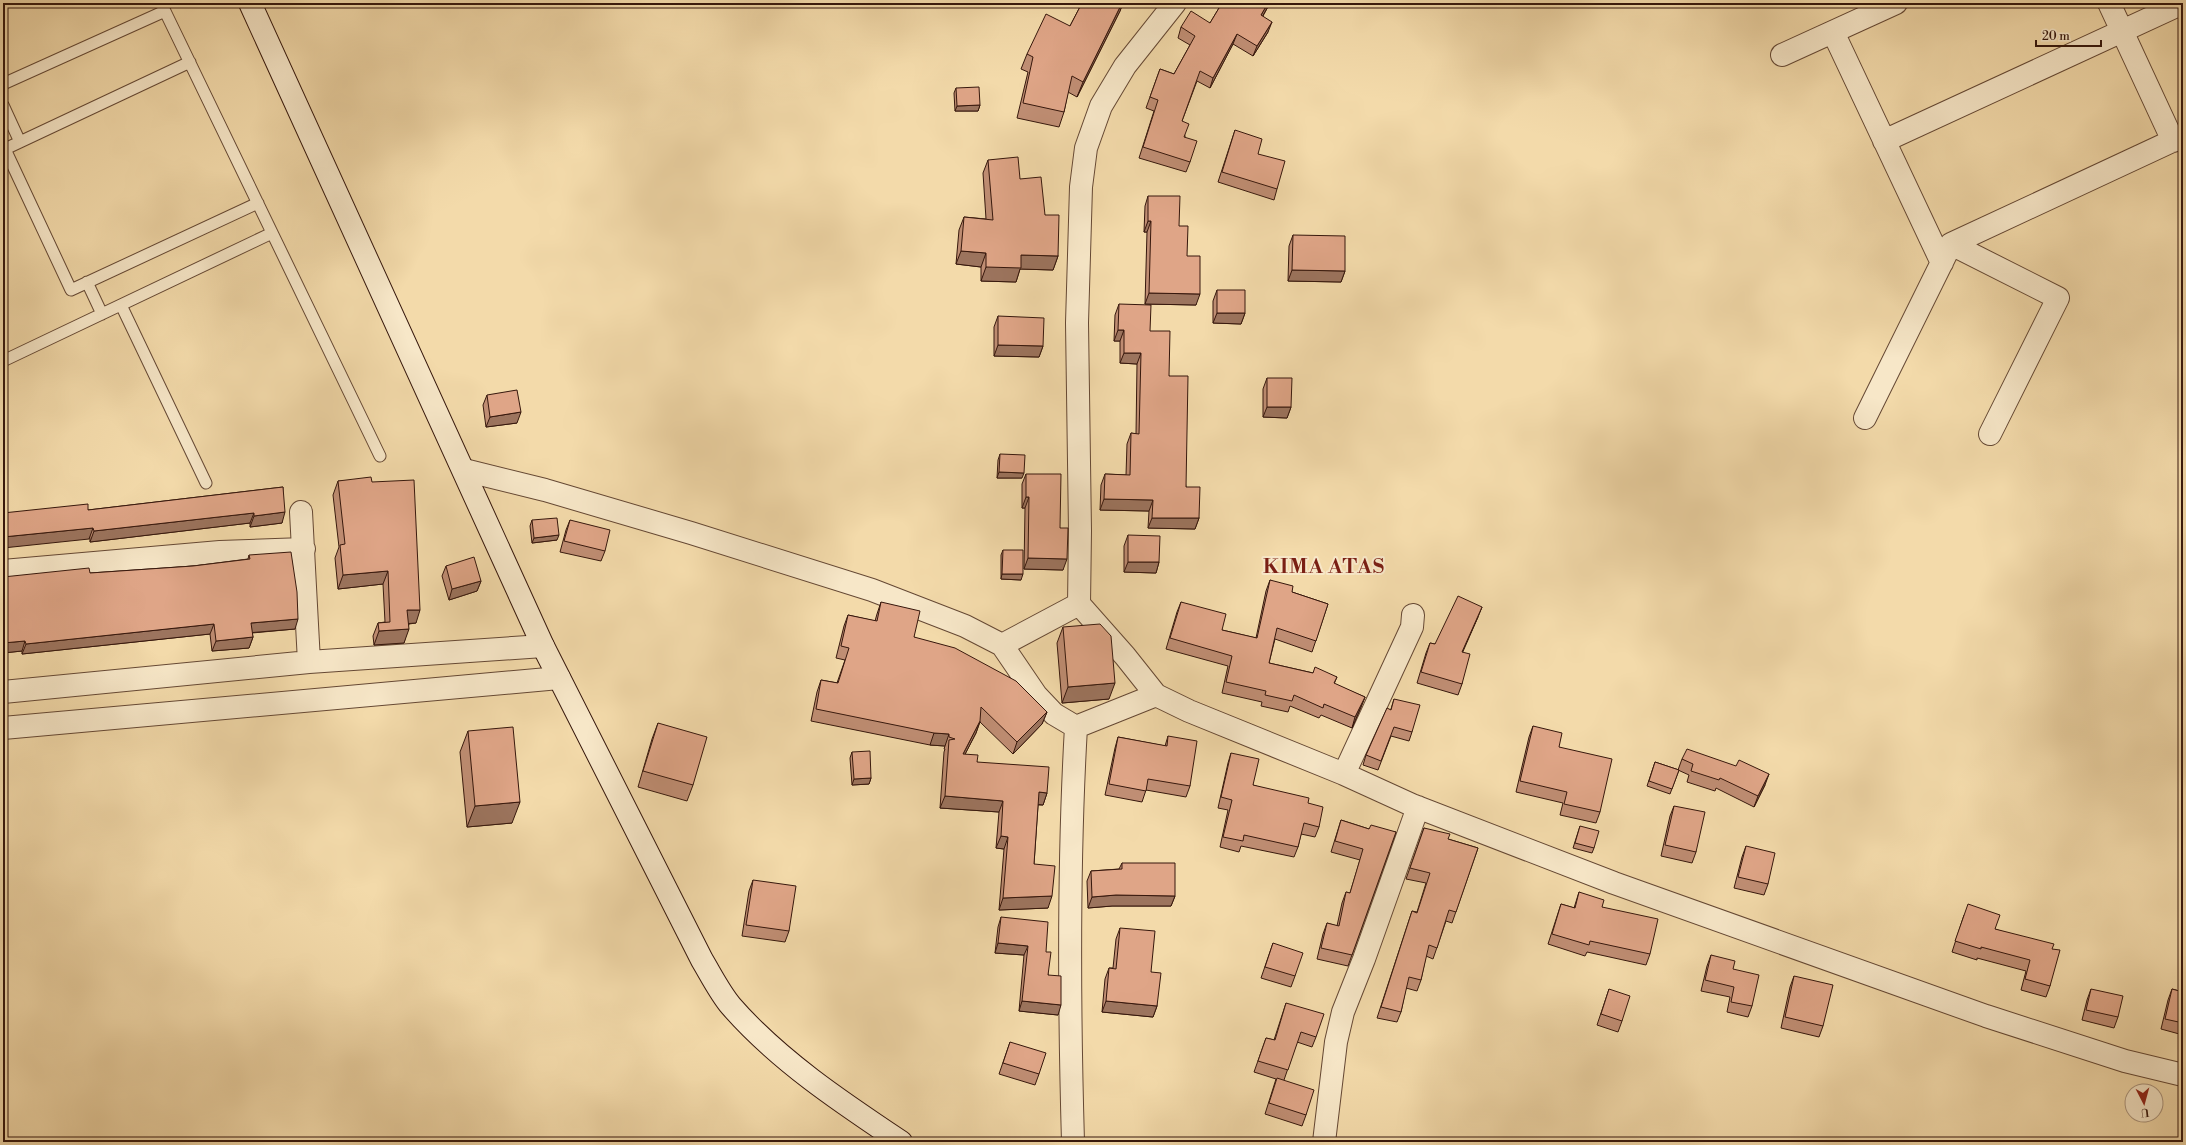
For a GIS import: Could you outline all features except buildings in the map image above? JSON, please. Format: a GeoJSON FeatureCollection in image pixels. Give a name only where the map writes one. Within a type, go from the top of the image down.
{"type":"FeatureCollection","features":[{"type":"Feature","properties":{"kind":"street"},"geometry":{"type":"LineString","coordinates":[[250,3],[464,470],[542,646],[702,960],[730,1005],[770,1046],[900,1142]]}},
{"type":"Feature","properties":{"kind":"street"},"geometry":{"type":"LineString","coordinates":[[1175,3],[1126,66],[1113,86],[1101,106],[1086,148],[1081,187],[1077,323],[1080,604],[1125,656],[1156,695],[1189,711],[1344,774],[1418,807],[1614,883],[1986,1016],[2125,1061],[2183,1075]]}},
{"type":"Feature","properties":{"kind":"street"},"geometry":{"type":"LineString","coordinates":[[1782,55],[1896,3]]}},
{"type":"Feature","properties":{"kind":"street"},"geometry":{"type":"LineString","coordinates":[[1865,418],[1951,244],[2178,139],[2109,3]]}},
{"type":"Feature","properties":{"kind":"street"},"geometry":{"type":"LineString","coordinates":[[1884,141],[2183,3]]}},
{"type":"Feature","properties":{"kind":"street"},"geometry":{"type":"LineString","coordinates":[[1833,32],[1942,263]]}},
{"type":"Feature","properties":{"kind":"street"},"geometry":{"type":"LineString","coordinates":[[1951,244],[2058,298],[1990,434]]}},
{"type":"Feature","properties":{"kind":"street"},"geometry":{"type":"LineString","coordinates":[[464,470],[545,490],[691,533],[872,590],[965,626],[1002,645],[1036,695],[1054,714],[1076,727]]}},
{"type":"Feature","properties":{"kind":"street"},"geometry":{"type":"LineString","coordinates":[[301,512],[309,662]]}},
{"type":"Feature","properties":{"kind":"street"},"geometry":{"type":"LineString","coordinates":[[3,571],[220,552],[304,549]]}},
{"type":"Feature","properties":{"kind":"street"},"geometry":{"type":"LineString","coordinates":[[1002,645],[1080,604]]}},
{"type":"Feature","properties":{"kind":"street"},"geometry":{"type":"LineString","coordinates":[[1344,774],[1412,627],[1413,614]]}},
{"type":"Feature","properties":{"kind":"street"},"geometry":{"type":"LineString","coordinates":[[3,692],[309,662],[542,646]]}},
{"type":"Feature","properties":{"kind":"street"},"geometry":{"type":"LineString","coordinates":[[3,728],[559,678]]}},
{"type":"Feature","properties":{"kind":"street"},"geometry":{"type":"LineString","coordinates":[[1076,727],[1156,695]]}},
{"type":"Feature","properties":{"kind":"street"},"geometry":{"type":"LineString","coordinates":[[1073,1142],[1069,993],[1071,826],[1076,727]]}},
{"type":"Feature","properties":{"kind":"street"},"geometry":{"type":"LineString","coordinates":[[1324,1142],[1336,1042],[1343,1012],[1364,959],[1418,807]]}},
{"type":"Feature","properties":{"kind":"lane"},"geometry":{"type":"LineString","coordinates":[[3,84],[163,7],[380,456]]}},
{"type":"Feature","properties":{"kind":"lane"},"geometry":{"type":"LineString","coordinates":[[190,62],[5,149],[71,290],[258,203]]}},
{"type":"Feature","properties":{"kind":"lane"},"geometry":{"type":"LineString","coordinates":[[3,105],[20,142]]}},
{"type":"Feature","properties":{"kind":"lane"},"geometry":{"type":"LineString","coordinates":[[3,361],[272,232]]}},
{"type":"Feature","properties":{"kind":"lane"},"geometry":{"type":"LineString","coordinates":[[88,282],[102,314]]}},
{"type":"Feature","properties":{"kind":"lane"},"geometry":{"type":"LineString","coordinates":[[121,305],[206,483]]}},
{"type":"Feature","properties":{"kind":"district","name":"KIMA ATAS"},"geometry":{"type":"Point","coordinates":[1324,566]}}]}
